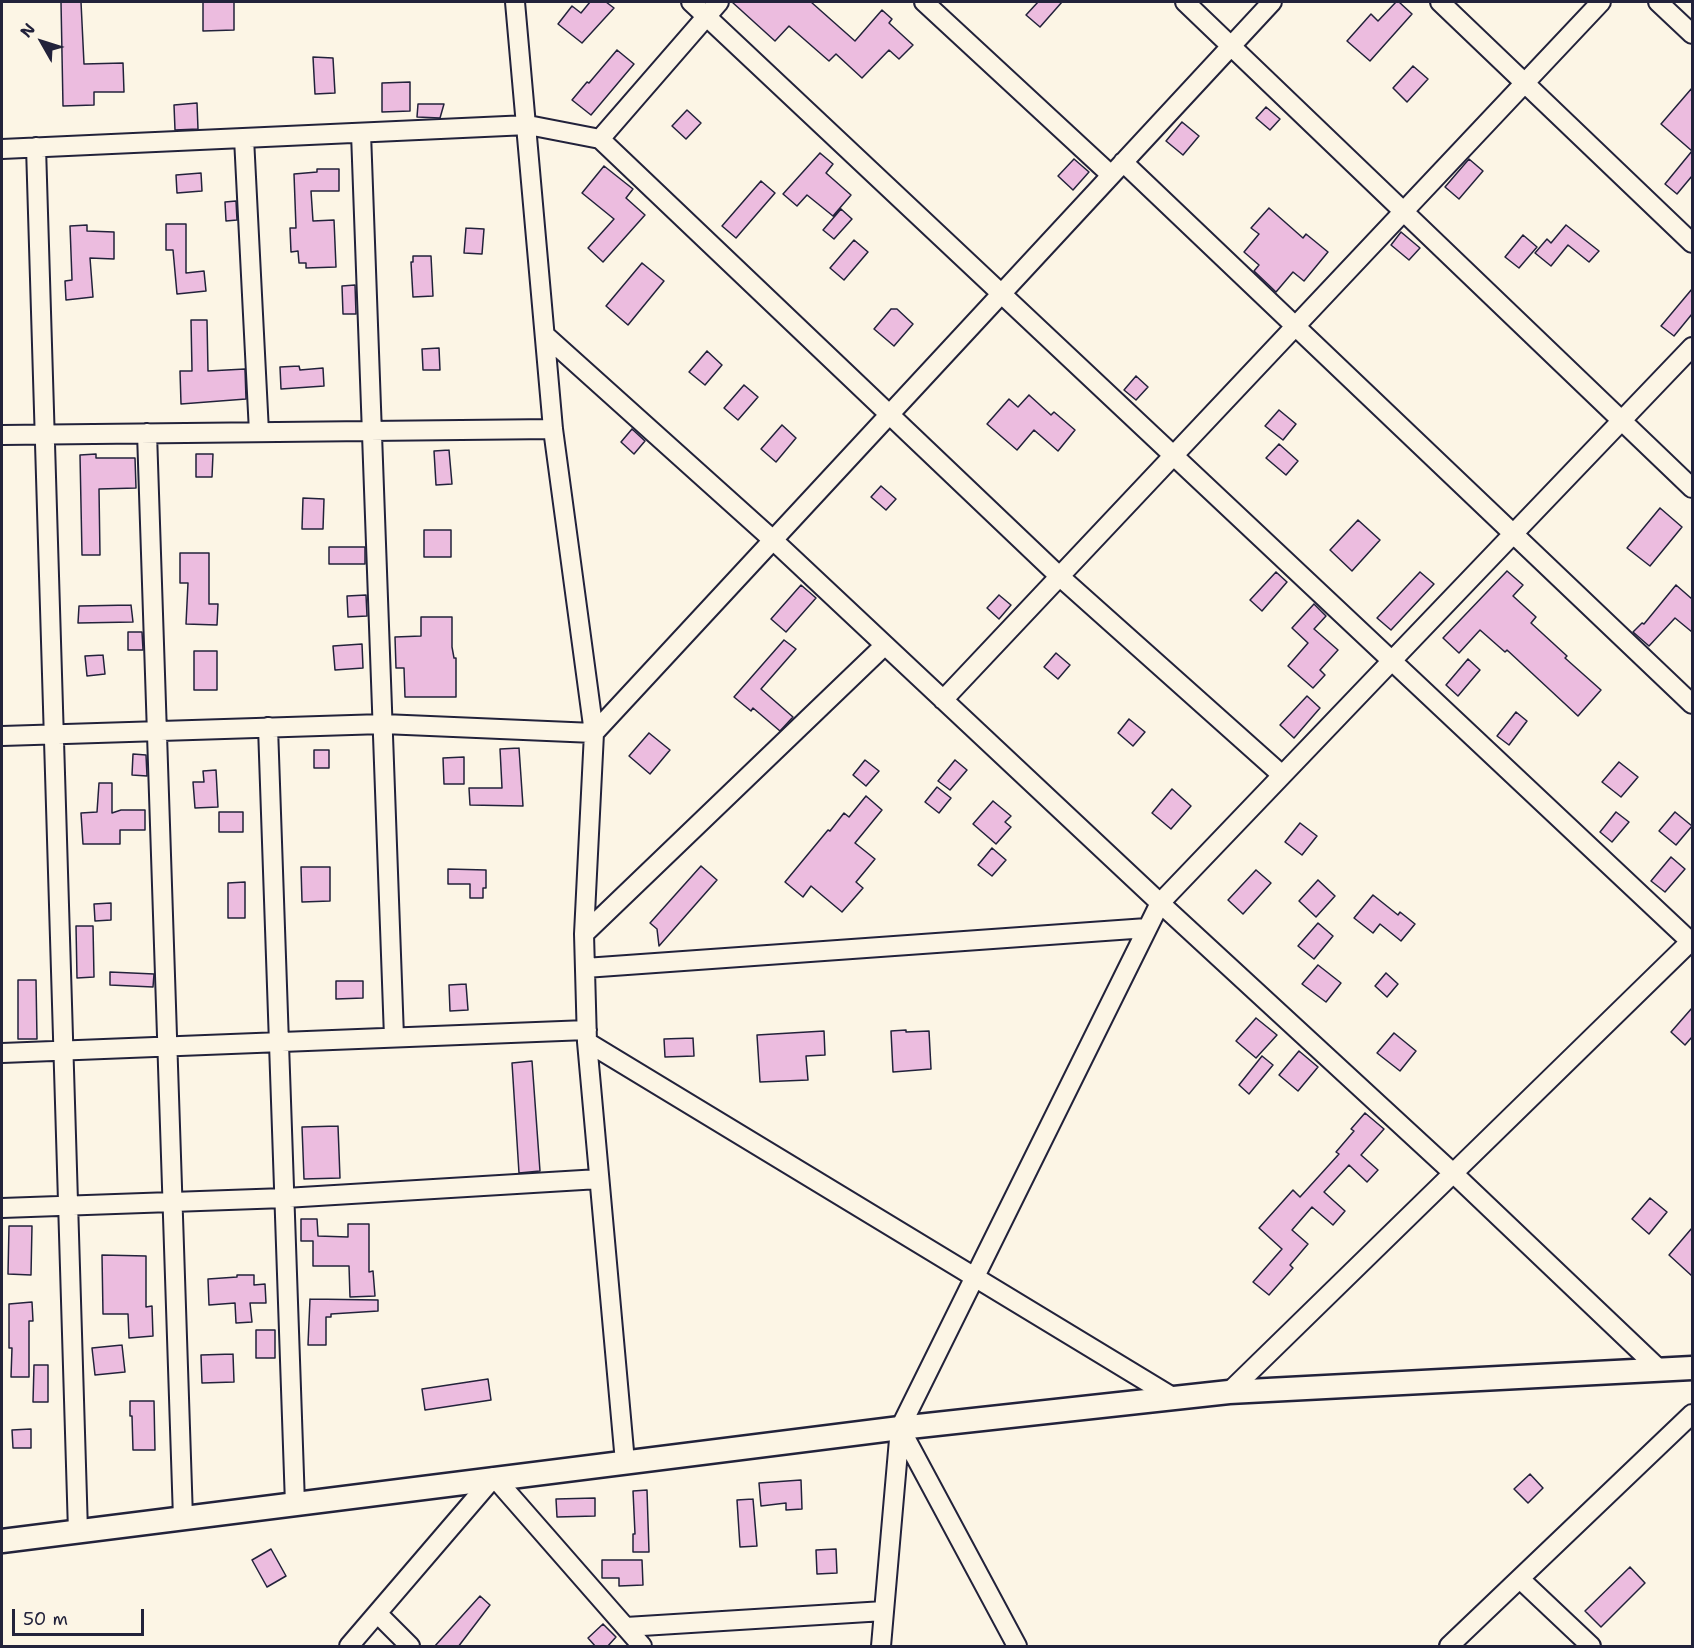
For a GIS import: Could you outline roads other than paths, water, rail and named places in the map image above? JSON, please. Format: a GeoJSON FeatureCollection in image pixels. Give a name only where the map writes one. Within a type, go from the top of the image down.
{"type":"FeatureCollection","features":[{"type":"Feature","properties":{"kind":"street"},"geometry":{"type":"LineString","coordinates":[[515,2],[528,125],[553,429],[594,733],[584,934],[587,1036],[625,1462]]}},
{"type":"Feature","properties":{"kind":"street"},"geometry":{"type":"LineString","coordinates":[[691,2],[1692,941],[1229,1392]]}},
{"type":"Feature","properties":{"kind":"street"},"geometry":{"type":"LineString","coordinates":[[600,139],[719,2]]}},
{"type":"Feature","properties":{"kind":"street"},"geometry":{"type":"LineString","coordinates":[[924,2],[1294,326],[1692,704]]}},
{"type":"Feature","properties":{"kind":"street"},"geometry":{"type":"LineString","coordinates":[[1185,2],[1692,488]]}},
{"type":"Feature","properties":{"kind":"street"},"geometry":{"type":"LineString","coordinates":[[2,736],[383,724],[594,733],[1272,2]]}},
{"type":"Feature","properties":{"kind":"street"},"geometry":{"type":"LineString","coordinates":[[1440,2],[1692,243]]}},
{"type":"Feature","properties":{"kind":"street"},"geometry":{"type":"LineString","coordinates":[[943,700],[1058,575],[1601,2]]}},
{"type":"Feature","properties":{"kind":"street"},"geometry":{"type":"LineString","coordinates":[[1658,2],[1692,34]]}},
{"type":"Feature","properties":{"kind":"street"},"geometry":{"type":"LineString","coordinates":[[2,148],[528,125],[600,139],[1058,575],[1282,775]]}},
{"type":"Feature","properties":{"kind":"street"},"geometry":{"type":"LineString","coordinates":[[361,133],[394,1038]]}},
{"type":"Feature","properties":{"kind":"street"},"geometry":{"type":"LineString","coordinates":[[244,138],[259,432]]}},
{"type":"Feature","properties":{"kind":"street"},"geometry":{"type":"LineString","coordinates":[[36,147],[78,1531]]}},
{"type":"Feature","properties":{"kind":"street"},"geometry":{"type":"LineString","coordinates":[[546,336],[773,540],[1160,903],[1454,1173],[1660,1370]]}},
{"type":"Feature","properties":{"kind":"street"},"geometry":{"type":"LineString","coordinates":[[881,1647],[900,1428],[1160,903],[1692,346]]}},
{"type":"Feature","properties":{"kind":"street"},"geometry":{"type":"LineString","coordinates":[[2,435],[553,429]]}},
{"type":"Feature","properties":{"kind":"street"},"geometry":{"type":"LineString","coordinates":[[147,433],[183,1518]]}},
{"type":"Feature","properties":{"kind":"street"},"geometry":{"type":"LineString","coordinates":[[584,934],[885,645]]}},
{"type":"Feature","properties":{"kind":"street"},"geometry":{"type":"LineString","coordinates":[[268,727],[295,1504]]}},
{"type":"Feature","properties":{"kind":"street"},"geometry":{"type":"LineString","coordinates":[[585,968],[1147,928]]}},
{"type":"Feature","properties":{"kind":"street"},"geometry":{"type":"LineString","coordinates":[[2,1053],[394,1038],[587,1036],[1174,1398]]}},
{"type":"Feature","properties":{"kind":"street"},"geometry":{"type":"LineString","coordinates":[[2,1208],[285,1198],[599,1179]]}},
{"type":"Feature","properties":{"kind":"street"},"geometry":{"type":"LineString","coordinates":[[2,1541],[900,1428],[1229,1392],[1692,1368]]}},
{"type":"Feature","properties":{"kind":"street"},"geometry":{"type":"LineString","coordinates":[[1449,1647],[1692,1414]]}},
{"type":"Feature","properties":{"kind":"street"},"geometry":{"type":"LineString","coordinates":[[900,1428],[1017,1647]]}},
{"type":"Feature","properties":{"kind":"street"},"geometry":{"type":"LineString","coordinates":[[349,1647],[494,1478]]}},
{"type":"Feature","properties":{"kind":"street"},"geometry":{"type":"LineString","coordinates":[[494,1478],[642,1647]]}},
{"type":"Feature","properties":{"kind":"street"},"geometry":{"type":"LineString","coordinates":[[1520,1579],[1591,1647]]}},
{"type":"Feature","properties":{"kind":"street"},"geometry":{"type":"LineString","coordinates":[[626,1628],[884,1611]]}},
{"type":"Feature","properties":{"kind":"street"},"geometry":{"type":"LineString","coordinates":[[378,1614],[410,1647]]}}]}
